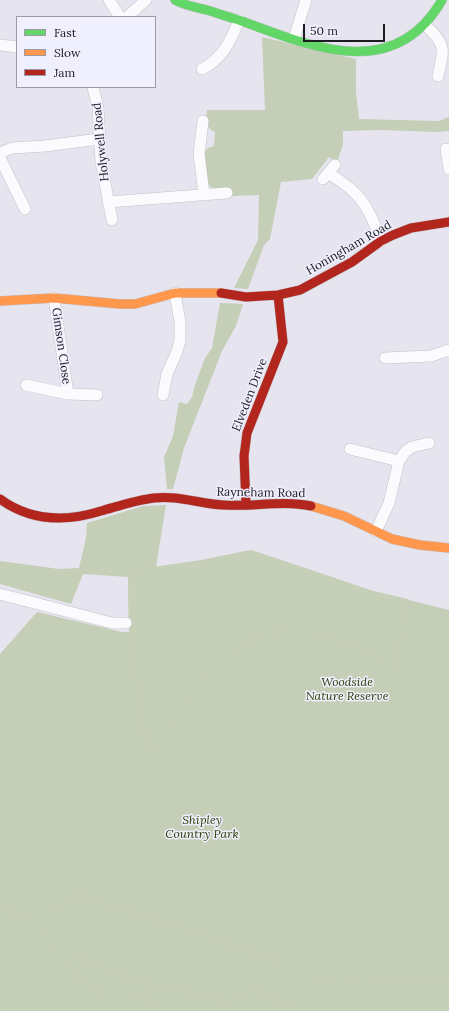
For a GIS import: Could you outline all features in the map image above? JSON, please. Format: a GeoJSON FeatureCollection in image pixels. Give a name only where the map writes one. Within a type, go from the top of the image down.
{"type":"FeatureCollection","features":[{"type":"Feature","properties":{"kind":"street"},"geometry":{"type":"LineString","coordinates":[[109,0],[119,16]]}},
{"type":"Feature","properties":{"kind":"street"},"geometry":{"type":"LineString","coordinates":[[128,16],[146,0]]}},
{"type":"Feature","properties":{"kind":"street"},"geometry":{"type":"LineString","coordinates":[[175,0],[189,7],[218,13],[294,39],[338,50],[360,52],[388,48],[415,34],[436,12],[442,0]]}},
{"type":"Feature","properties":{"kind":"street"},"geometry":{"type":"LineString","coordinates":[[294,39],[306,0]]}},
{"type":"Feature","properties":{"kind":"street"},"geometry":{"type":"LineString","coordinates":[[202,69],[211,65],[222,54],[234,35],[239,20]]}},
{"type":"Feature","properties":{"kind":"street"},"geometry":{"type":"LineString","coordinates":[[425,25],[442,43],[443,55],[438,76]]}},
{"type":"Feature","properties":{"kind":"street"},"geometry":{"type":"LineString","coordinates":[[0,45],[16,47]]}},
{"type":"Feature","properties":{"kind":"street","name":"Holywell Road"},"geometry":{"type":"LineString","coordinates":[[93,88],[98,108],[101,162],[112,220]]}},
{"type":"Feature","properties":{"kind":"street"},"geometry":{"type":"LineString","coordinates":[[203,121],[199,154],[204,194]]}},
{"type":"Feature","properties":{"kind":"street"},"geometry":{"type":"LineString","coordinates":[[200,137],[212,140]]}},
{"type":"Feature","properties":{"kind":"street"},"geometry":{"type":"LineString","coordinates":[[25,209],[0,158],[1,151],[12,148],[45,146],[99,139]]}},
{"type":"Feature","properties":{"kind":"street"},"geometry":{"type":"LineString","coordinates":[[446,149],[449,169]]}},
{"type":"Feature","properties":{"kind":"street"},"geometry":{"type":"LineString","coordinates":[[329,172],[361,200],[376,228],[381,241]]}},
{"type":"Feature","properties":{"kind":"street"},"geometry":{"type":"LineString","coordinates":[[108,202],[227,193]]}},
{"type":"Feature","properties":{"kind":"street","name":"Honingham Road"},"geometry":{"type":"LineString","coordinates":[[0,301],[54,298],[135,304],[175,293],[204,292],[246,297],[278,295],[300,290],[312,284],[352,262],[381,241],[411,228],[449,222]]}},
{"type":"Feature","properties":{"kind":"street"},"geometry":{"type":"LineString","coordinates":[[163,395],[167,374],[180,341],[180,322],[175,293]]}},
{"type":"Feature","properties":{"kind":"street","name":"Elveden Drive"},"geometry":{"type":"LineString","coordinates":[[246,505],[244,456],[247,433],[283,342],[278,295]]}},
{"type":"Feature","properties":{"kind":"street","name":"Gimson Close"},"geometry":{"type":"LineString","coordinates":[[54,298],[68,394]]}},
{"type":"Feature","properties":{"kind":"street"},"geometry":{"type":"LineString","coordinates":[[385,357],[431,356],[449,350]]}},
{"type":"Feature","properties":{"kind":"street","name":"Gimson Close"},"geometry":{"type":"LineString","coordinates":[[26,385],[68,394],[97,395]]}},
{"type":"Feature","properties":{"kind":"street"},"geometry":{"type":"LineString","coordinates":[[376,531],[389,503],[399,461],[409,449],[429,443]]}},
{"type":"Feature","properties":{"kind":"street"},"geometry":{"type":"LineString","coordinates":[[350,449],[399,461]]}},
{"type":"Feature","properties":{"kind":"street","name":"Rayneham Road"},"geometry":{"type":"LineString","coordinates":[[0,499],[16,509],[28,513],[43,517],[63,519],[87,515],[113,506],[151,497],[171,497],[225,505],[289,503],[314,506],[342,515],[391,538],[429,547],[449,548]]}},
{"type":"Feature","properties":{"kind":"street"},"geometry":{"type":"LineString","coordinates":[[0,594],[112,623],[126,623]]}},
{"type":"Feature","properties":{"kind":"green space"},"geometry":{"type":"Polygon","coordinates":[[[262,37],[356,59],[356,92],[359,119],[439,121],[449,117],[449,131],[343,131],[343,144],[338,160],[335,161],[329,157],[312,179],[281,182],[270,239],[264,245],[248,289],[234,288],[258,240],[259,195],[230,196],[228,188],[213,188],[208,185],[204,153],[208,148],[214,146],[215,132],[208,126],[206,120],[207,110],[265,110],[262,37]]]}},
{"type":"Feature","properties":{"kind":"green space"},"geometry":{"type":"Polygon","coordinates":[[[220,303],[243,304],[236,326],[222,351],[184,448],[173,489],[167,489],[164,457],[173,436],[179,402],[187,404],[192,397],[205,358],[212,348],[220,303]]]}},
{"type":"Feature","properties":{"kind":"green space","name":"Woodside Nature Reserve"},"geometry":{"type":"Polygon","coordinates":[[[166,505],[156,567],[202,560],[251,550],[373,591],[449,610],[449,1011],[0,1011],[0,654],[37,612],[122,632],[129,632],[128,577],[83,574],[71,604],[0,584],[0,561],[59,569],[79,568],[86,538],[87,523],[143,506],[166,505]]]}},
{"type":"Feature","properties":{"kind":"green space"},"geometry":{"type":"Polygon","coordinates":[[[251,550],[373,591],[408,599],[396,667],[367,651],[313,631],[282,631],[255,639],[236,647],[217,662],[155,752],[146,748],[129,632],[128,577],[133,577],[133,570],[202,560],[251,550]]]}},
{"type":"Feature","properties":{"kind":"green space"},"geometry":{"type":"Polygon","coordinates":[[[79,895],[142,914],[283,963],[313,978],[405,981],[449,979],[449,1011],[308,1011],[290,1007],[253,988],[228,1002],[138,981],[75,956],[45,911],[79,895]]]}},
{"type":"Feature","properties":{"kind":"green space"},"geometry":{"type":"Polygon","coordinates":[[[0,904],[13,912],[33,919],[74,975],[105,994],[134,992],[165,1011],[0,1011],[0,904]]]}},
{"type":"Feature","properties":{"kind":"traffic: fast"},"geometry":{"type":"LineString","coordinates":[[175,0],[239,20],[294,40],[322,47],[349,51],[375,50],[400,42],[422,26],[442,0]]}},
{"type":"Feature","properties":{"kind":"traffic: slow"},"geometry":{"type":"LineString","coordinates":[[0,301],[54,298],[135,304],[175,293],[221,293]]}},
{"type":"Feature","properties":{"kind":"traffic: slow"},"geometry":{"type":"LineString","coordinates":[[311,506],[344,516],[392,539],[420,545],[449,548]]}},
{"type":"Feature","properties":{"kind":"traffic: jam"},"geometry":{"type":"LineString","coordinates":[[221,293],[246,297],[278,295],[300,290],[352,262],[381,241],[393,235],[411,228],[449,222]]}},
{"type":"Feature","properties":{"kind":"traffic: jam"},"geometry":{"type":"LineString","coordinates":[[246,505],[244,456],[247,433],[283,342],[278,295]]}},
{"type":"Feature","properties":{"kind":"traffic: jam"},"geometry":{"type":"LineString","coordinates":[[0,499],[24,512],[62,518],[88,515],[134,502],[163,497],[223,505],[300,504],[311,506]]}},
{"type":"Feature","properties":{"kind":"park label","name":"Shipley Country Park"},"geometry":{"type":"Point","coordinates":[202,828]}}]}
